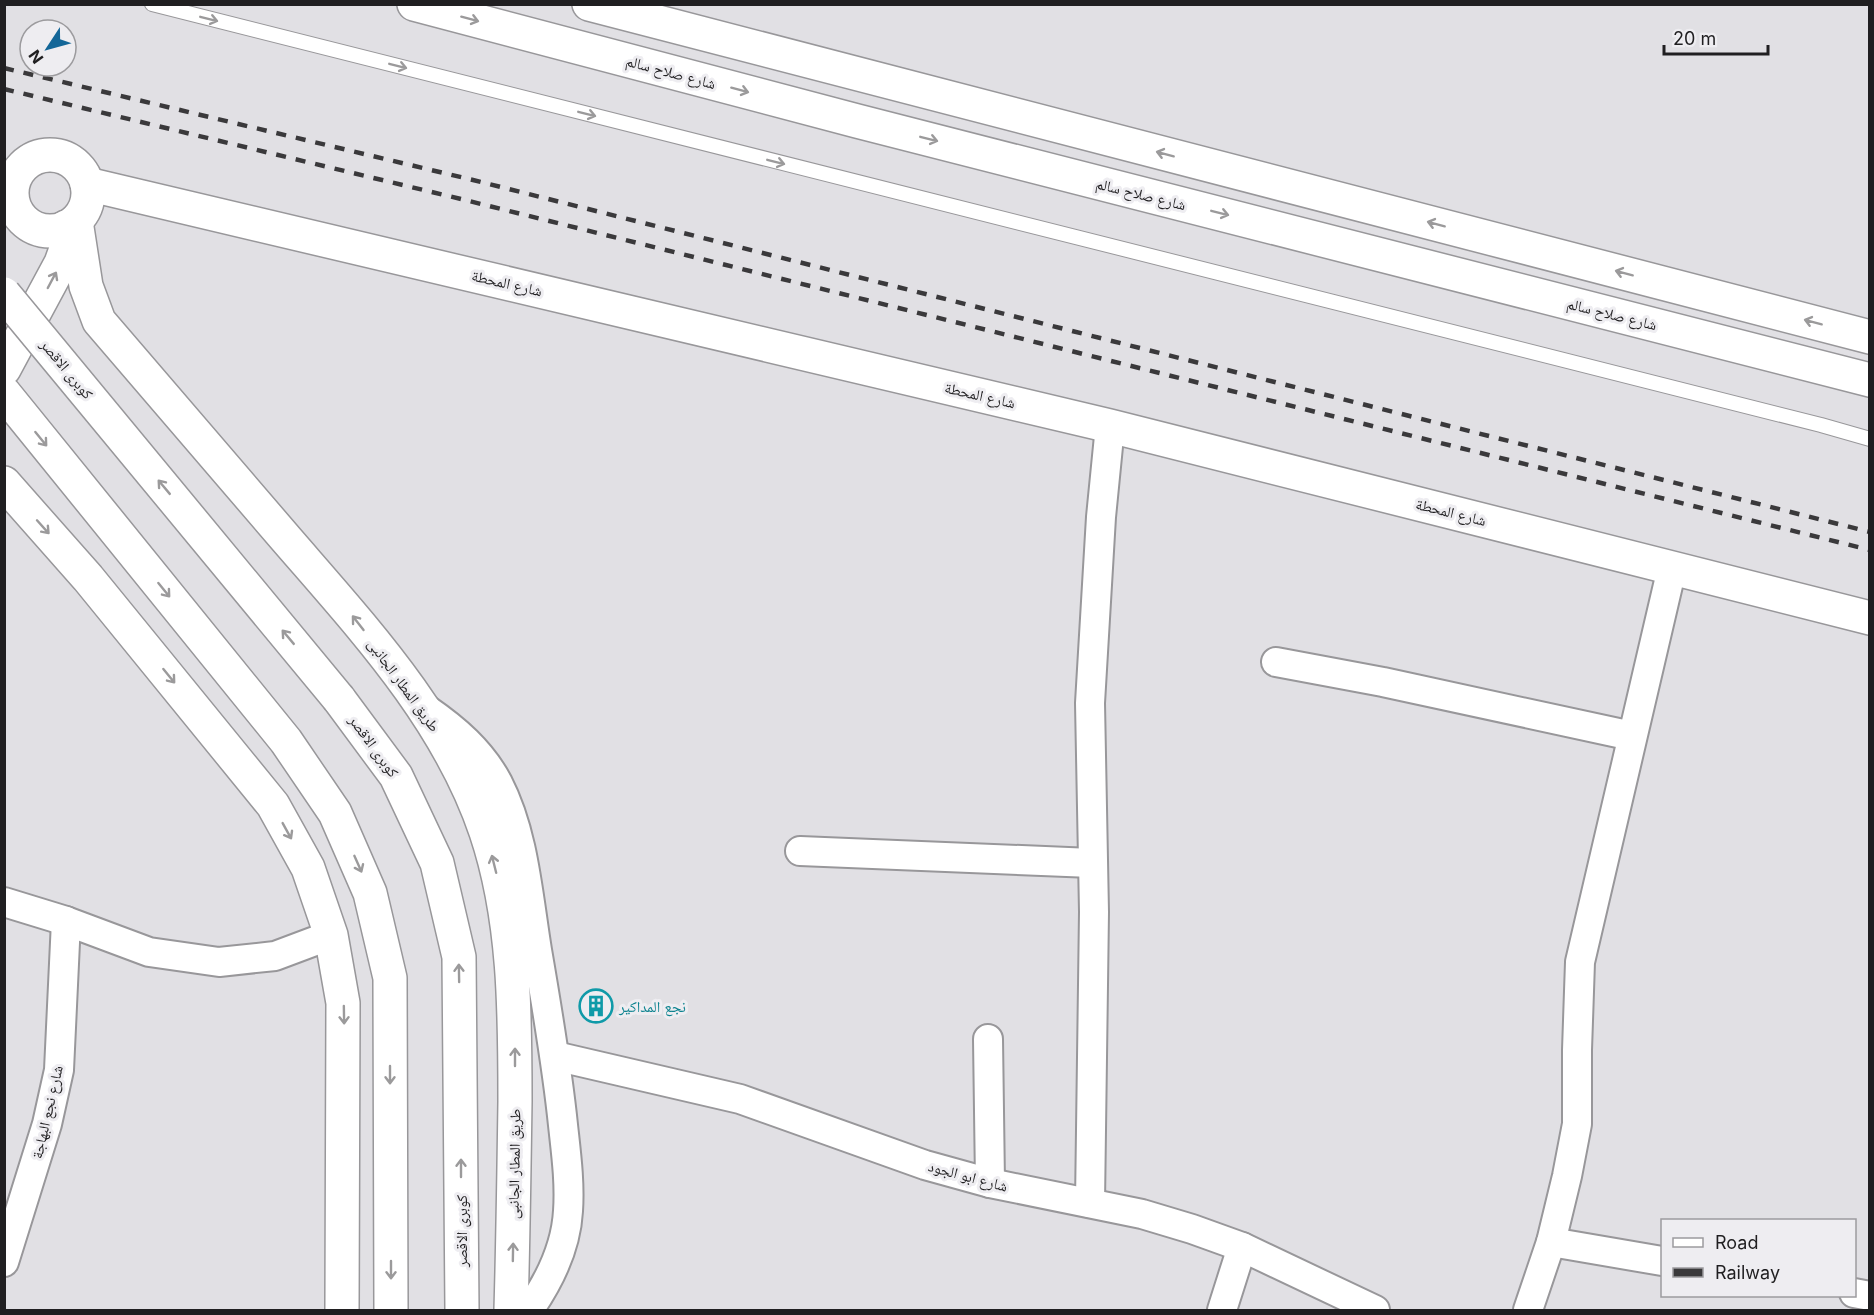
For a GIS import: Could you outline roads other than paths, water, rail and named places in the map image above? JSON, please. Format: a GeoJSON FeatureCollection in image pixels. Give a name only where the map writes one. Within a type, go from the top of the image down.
{"type":"FeatureCollection","features":[{"type":"Feature","properties":{"kind":"main road","name":"شارع صلاح سالم"},"geometry":{"type":"LineString","coordinates":[[414,4],[869,124],[1869,380]]}},
{"type":"Feature","properties":{"kind":"main road"},"geometry":{"type":"LineString","coordinates":[[589,4],[1869,337]]}},
{"type":"Feature","properties":{"kind":"main road"},"geometry":{"type":"LineString","coordinates":[[4,369],[61,263],[71,224],[86,204],[87,184],[82,172],[74,164],[64,157],[52,154],[29,160],[9,177],[12,197],[11,226],[26,223],[35,228],[56,230],[71,224]]}},
{"type":"Feature","properties":{"kind":"main road","name":"شارع المحطة"},"geometry":{"type":"LineString","coordinates":[[87,184],[1110,426],[1869,618]]}},
{"type":"Feature","properties":{"kind":"main road","name":"طريق المطار الجانبى"},"geometry":{"type":"LineString","coordinates":[[71,224],[86,286],[99,321],[354,617],[422,706],[459,766],[487,833],[504,903],[515,1048],[512,1311]]}},
{"type":"Feature","properties":{"kind":"main road","name":"كوبرى الاقصر"},"geometry":{"type":"LineString","coordinates":[[4,294],[339,699],[396,776],[437,863],[459,957],[462,1311]]}},
{"type":"Feature","properties":{"kind":"main road"},"geometry":{"type":"LineString","coordinates":[[4,393],[286,741],[335,813],[349,843],[370,893],[390,978],[391,1311]]}},
{"type":"Feature","properties":{"kind":"main road"},"geometry":{"type":"LineString","coordinates":[[4,483],[88,578],[273,805],[308,868],[331,936],[344,1003],[342,1311]]}},
{"type":"Feature","properties":{"kind":"street"},"geometry":{"type":"LineString","coordinates":[[1090,1203],[1094,912],[1090,703],[1101,516],[1110,426]]}},
{"type":"Feature","properties":{"kind":"street"},"geometry":{"type":"LineString","coordinates":[[1528,1311],[1551,1242],[1577,1124],[1576,1050],[1580,962],[1672,568]]}},
{"type":"Feature","properties":{"kind":"street"},"geometry":{"type":"LineString","coordinates":[[1276,662],[1383,682],[1632,736]]}},
{"type":"Feature","properties":{"kind":"street"},"geometry":{"type":"LineString","coordinates":[[422,706],[452,726],[478,752],[498,782],[512,815],[520,850],[555,1056],[569,1185],[564,1240],[556,1266],[529,1311]]}},
{"type":"Feature","properties":{"kind":"street"},"geometry":{"type":"LineString","coordinates":[[800,851],[1092,862]]}},
{"type":"Feature","properties":{"kind":"street"},"geometry":{"type":"LineString","coordinates":[[4,902],[66,921],[149,952],[219,962],[275,956],[331,936]]}},
{"type":"Feature","properties":{"kind":"street","name":"شارع نجع البهاجة"},"geometry":{"type":"LineString","coordinates":[[4,1262],[47,1124],[58,1070],[66,921]]}},
{"type":"Feature","properties":{"kind":"street"},"geometry":{"type":"LineString","coordinates":[[988,1039],[990,1183]]}},
{"type":"Feature","properties":{"kind":"street","name":"شارع ابو الجود"},"geometry":{"type":"LineString","coordinates":[[555,1056],[740,1100],[925,1165],[990,1183],[1142,1214],[1242,1247],[1375,1311]]}},
{"type":"Feature","properties":{"kind":"street"},"geometry":{"type":"LineString","coordinates":[[1551,1242],[1661,1261]]}},
{"type":"Feature","properties":{"kind":"street"},"geometry":{"type":"LineString","coordinates":[[1222,1311],[1242,1247]]}},
{"type":"Feature","properties":{"kind":"lane"},"geometry":{"type":"LineString","coordinates":[[152,4],[1821,424],[1869,439]]}},
{"type":"Feature","properties":{"kind":"railway"},"geometry":{"type":"LineString","coordinates":[[4,68],[473,180],[1870,532]]}},
{"type":"Feature","properties":{"kind":"railway"},"geometry":{"type":"LineString","coordinates":[[4,89],[465,200],[1870,550]]}},
{"type":"Feature","properties":{"kind":"place","name":"نجع المداكير"},"geometry":{"type":"Point","coordinates":[596,1006]}}]}
